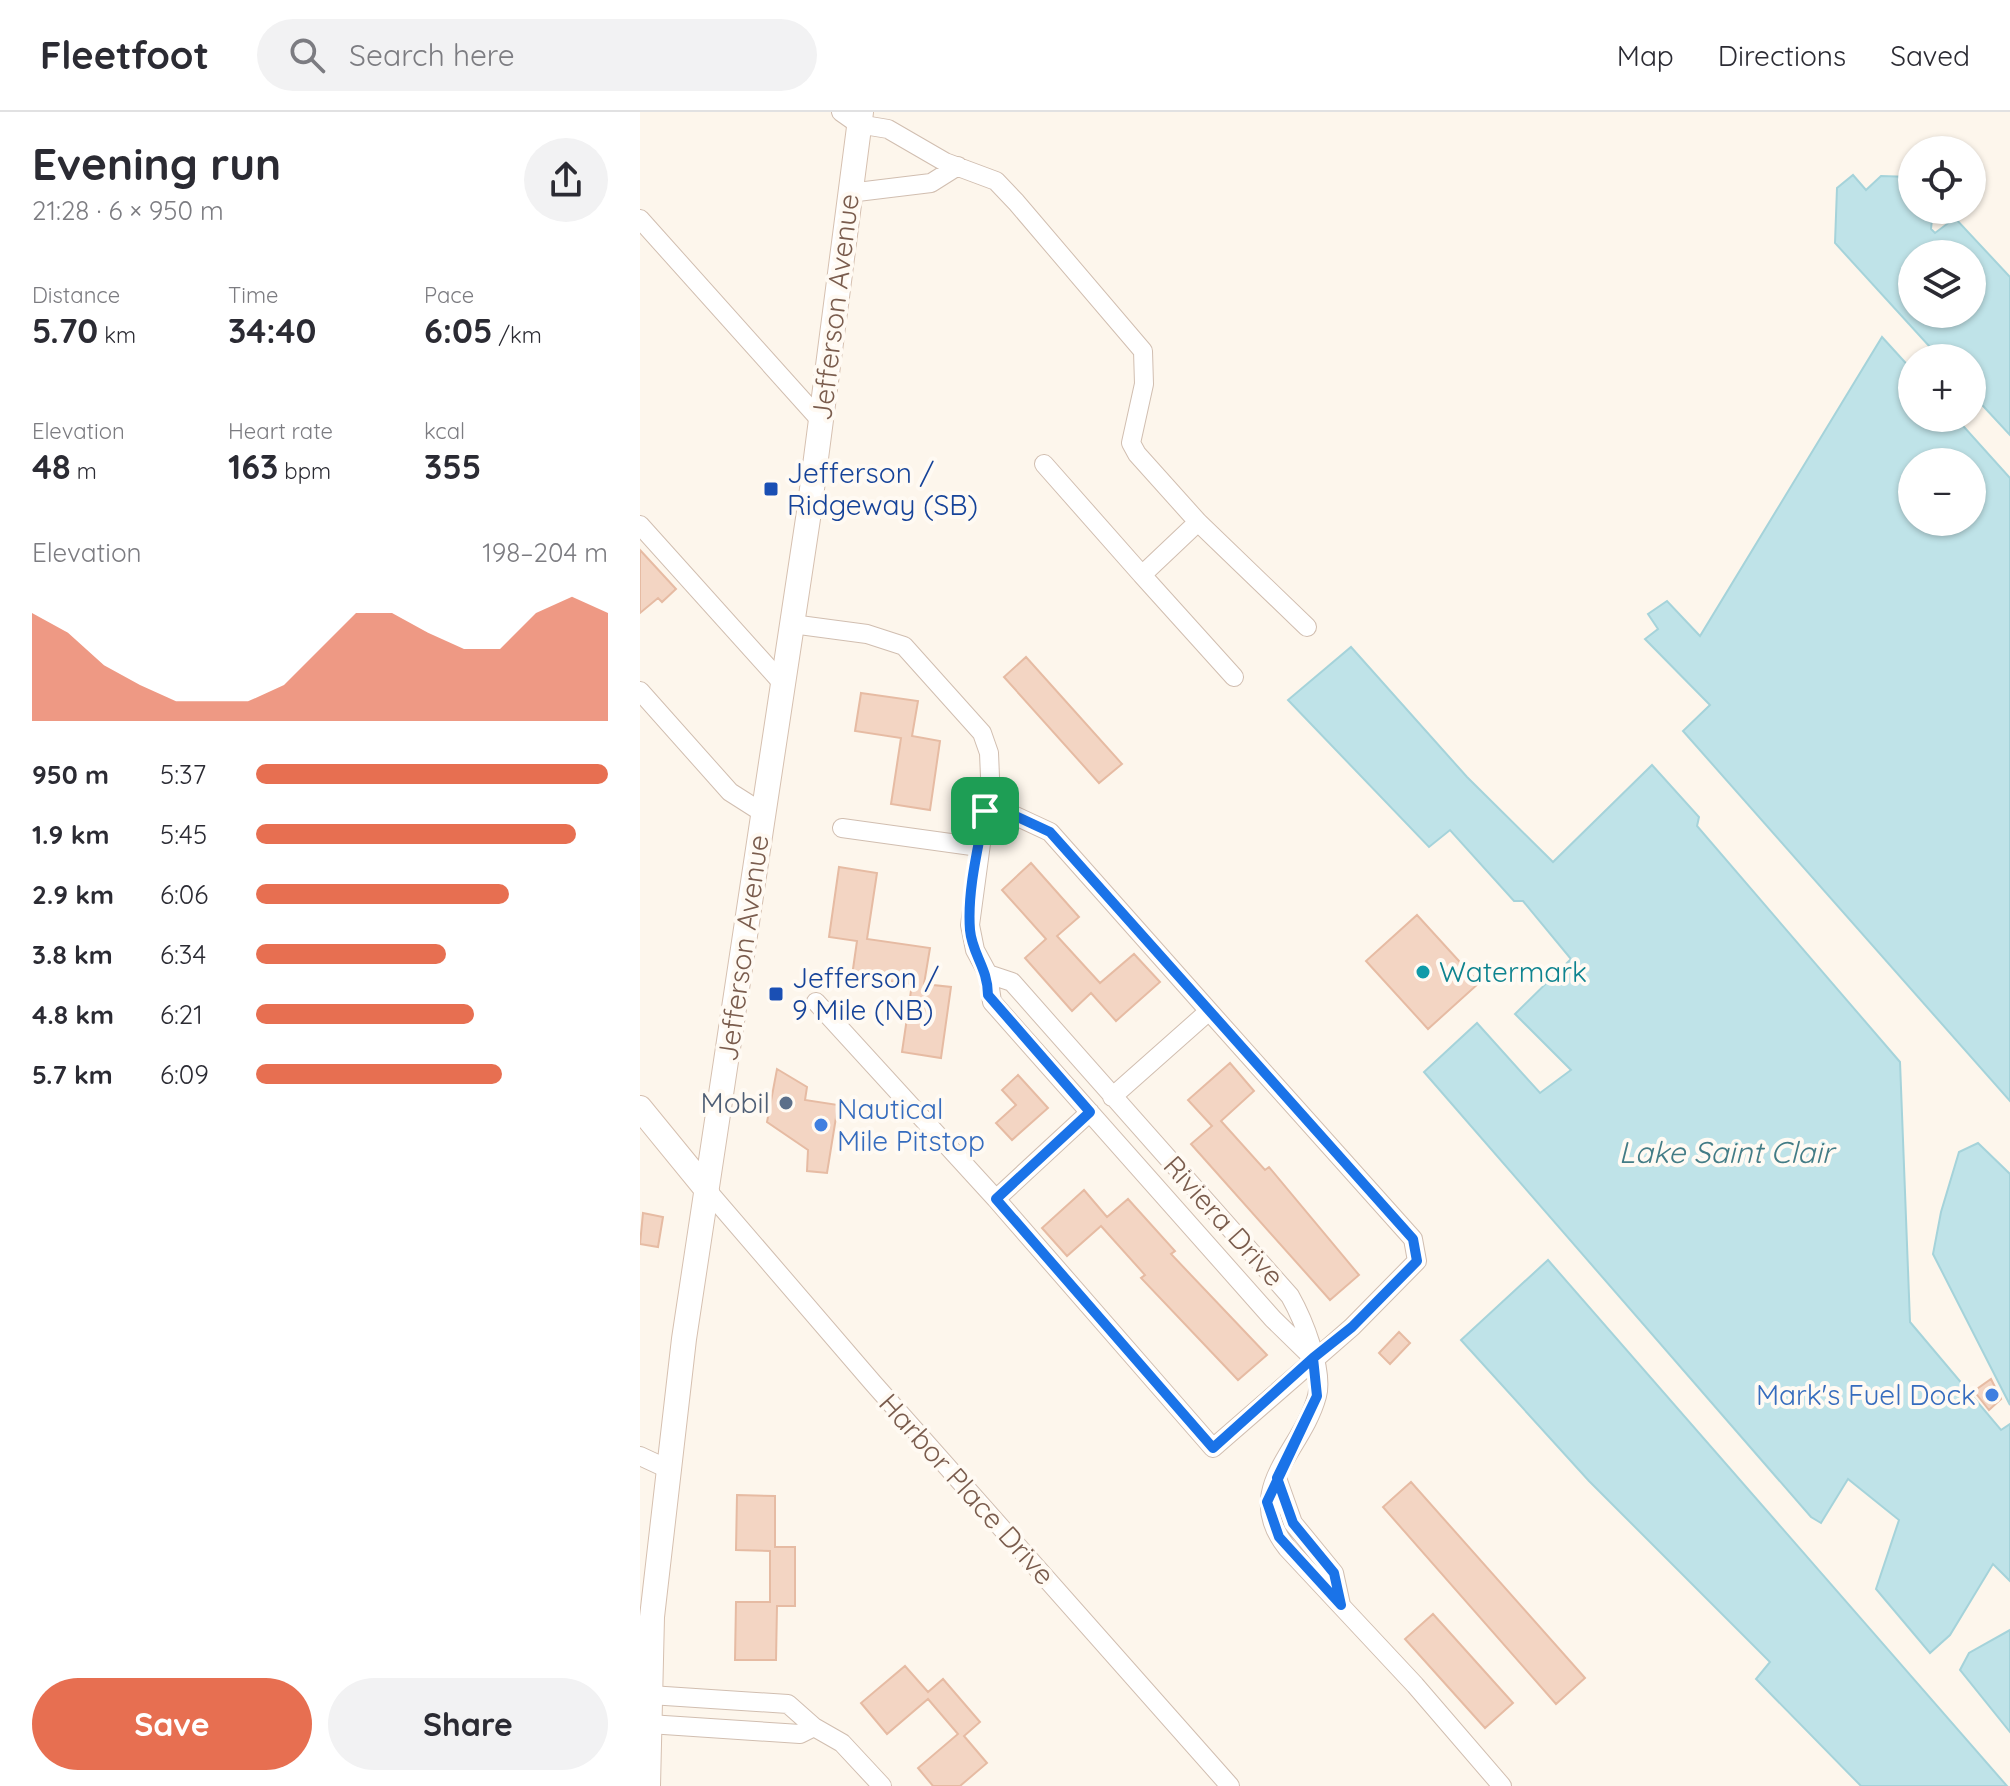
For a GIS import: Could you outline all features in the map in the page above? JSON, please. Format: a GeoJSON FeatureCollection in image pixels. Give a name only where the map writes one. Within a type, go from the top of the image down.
{"type":"FeatureCollection","features":[{"type":"Feature","properties":{"kind":"main road","name":"Jefferson Avenue"},"geometry":{"type":"LineString","coordinates":[[648,1786],[650,1695],[646,1616],[821,421],[849,193],[853,116]]}},
{"type":"Feature","properties":{"kind":"main road"},"geometry":{"type":"LineString","coordinates":[[640,1108],[707,1190]]}},
{"type":"Feature","properties":{"kind":"street"},"geometry":{"type":"LineString","coordinates":[[853,116],[888,129],[958,166],[996,181],[1125,326],[1143,351],[1144,384],[1131,443],[1198,522],[1307,627]]}},
{"type":"Feature","properties":{"kind":"street"},"geometry":{"type":"LineString","coordinates":[[849,193],[931,183],[958,166]]}},
{"type":"Feature","properties":{"kind":"street"},"geometry":{"type":"LineString","coordinates":[[640,219],[821,421]]}},
{"type":"Feature","properties":{"kind":"street"},"geometry":{"type":"LineString","coordinates":[[1044,464],[1234,677]]}},
{"type":"Feature","properties":{"kind":"street"},"geometry":{"type":"LineString","coordinates":[[1142,575],[1198,522]]}},
{"type":"Feature","properties":{"kind":"street"},"geometry":{"type":"LineString","coordinates":[[640,525],[783,684]]}},
{"type":"Feature","properties":{"kind":"street"},"geometry":{"type":"LineString","coordinates":[[792,624],[867,634],[904,646],[982,733],[989,753],[990,777],[970,925],[975,950],[988,974],[992,1002],[1273,1319],[1313,1358]]}},
{"type":"Feature","properties":{"kind":"street"},"geometry":{"type":"LineString","coordinates":[[640,691],[730,792],[763,813]]}},
{"type":"Feature","properties":{"kind":"street"},"geometry":{"type":"LineString","coordinates":[[816,1002],[996,1199],[1213,1448],[1352,1327],[1417,1261],[1413,1239],[1050,832],[1007,812],[985,811]]}},
{"type":"Feature","properties":{"kind":"street"},"geometry":{"type":"LineString","coordinates":[[842,828],[979,847]]}},
{"type":"Feature","properties":{"kind":"street","name":"Riviera Drive"},"geometry":{"type":"LineString","coordinates":[[988,974],[1012,982],[1290,1296],[1311,1336],[1317,1396],[1267,1502],[1272,1524]]}},
{"type":"Feature","properties":{"kind":"street"},"geometry":{"type":"LineString","coordinates":[[1112,1097],[1209,1011]]}},
{"type":"Feature","properties":{"kind":"street"},"geometry":{"type":"LineString","coordinates":[[996,1199],[1090,1112]]}},
{"type":"Feature","properties":{"kind":"street","name":"Harbor Place Drive"},"geometry":{"type":"LineString","coordinates":[[707,1190],[873,1383],[1230,1786]]}},
{"type":"Feature","properties":{"kind":"street"},"geometry":{"type":"LineString","coordinates":[[640,1456],[668,1469]]}},
{"type":"Feature","properties":{"kind":"street"},"geometry":{"type":"LineString","coordinates":[[1277,1478],[1293,1523],[1321,1556],[1337,1582],[1341,1605]]}},
{"type":"Feature","properties":{"kind":"street"},"geometry":{"type":"LineString","coordinates":[[1272,1524],[1306,1570],[1415,1685],[1502,1786]]}},
{"type":"Feature","properties":{"kind":"street"},"geometry":{"type":"LineString","coordinates":[[1272,1524],[1275,1543],[1294,1567],[1314,1588],[1341,1605]]}},
{"type":"Feature","properties":{"kind":"street"},"geometry":{"type":"LineString","coordinates":[[1306,1570],[1321,1556]]}},
{"type":"Feature","properties":{"kind":"street"},"geometry":{"type":"LineString","coordinates":[[650,1695],[788,1704],[807,1731]]}},
{"type":"Feature","properties":{"kind":"street"},"geometry":{"type":"LineString","coordinates":[[649,1724],[807,1731],[842,1743],[882,1786]]}},
{"type":"Feature","properties":{"kind":"water"},"geometry":{"type":"Polygon","coordinates":[[[1853,175],[1866,190],[1881,176],[1898,177],[1898,224],[1932,224],[1935,233],[1947,224],[1961,224],[1976,240],[1898,240],[1898,312],[1835,243],[1837,188],[1853,175]]]}},
{"type":"Feature","properties":{"kind":"water"},"geometry":{"type":"Polygon","coordinates":[[[1986,251],[2010,277],[2010,435],[1986,409],[1986,344],[1927,344],[1913,328],[1986,328],[1986,251]]]}},
{"type":"Feature","properties":{"kind":"water"},"geometry":{"type":"Polygon","coordinates":[[[1882,337],[1898,355],[1898,432],[1969,432],[1983,448],[1898,448],[1898,536],[1986,536],[1986,451],[2010,478],[2010,1101],[1683,731],[1710,705],[1645,639],[1658,629],[1648,614],[1667,601],[1700,636],[1882,337]]]}},
{"type":"Feature","properties":{"kind":"water","name":"Lake Saint Clair"},"geometry":{"type":"Polygon","coordinates":[[[1351,647],[1467,777],[1553,862],[1652,765],[1699,817],[1697,826],[1900,1062],[1910,1322],[2001,1430],[2010,1424],[2010,1581],[1993,1564],[1950,1635],[1930,1653],[1876,1589],[1899,1520],[1848,1479],[1821,1523],[1811,1517],[1424,1072],[1477,1023],[1540,1093],[1571,1070],[1515,1014],[1571,959],[1523,901],[1514,901],[1450,830],[1429,847],[1288,700],[1351,647]]]}},
{"type":"Feature","properties":{"kind":"water"},"geometry":{"type":"Polygon","coordinates":[[[1978,1143],[2010,1174],[2010,1405],[1933,1254],[1941,1212],[1959,1152],[1978,1143]]]}},
{"type":"Feature","properties":{"kind":"water"},"geometry":{"type":"Polygon","coordinates":[[[1548,1260],[2007,1786],[1861,1786],[1756,1679],[1770,1662],[1589,1481],[1461,1340],[1548,1260]]]}},
{"type":"Feature","properties":{"kind":"water"},"geometry":{"type":"Polygon","coordinates":[[[2010,1630],[2010,1732],[1960,1670],[1969,1653],[2010,1630]]]}},
{"type":"Feature","properties":{"kind":"building"},"geometry":{"type":"Polygon","coordinates":[[[640,550],[676,589],[662,602],[658,598],[640,613],[640,550]]]}},
{"type":"Feature","properties":{"kind":"building"},"geometry":{"type":"Polygon","coordinates":[[[1026,657],[1122,764],[1099,783],[1004,677],[1026,657]]]}},
{"type":"Feature","properties":{"kind":"building"},"geometry":{"type":"Polygon","coordinates":[[[861,693],[918,701],[912,736],[940,741],[930,810],[891,804],[901,738],[855,731],[861,693]]]}},
{"type":"Feature","properties":{"kind":"building"},"geometry":{"type":"Polygon","coordinates":[[[1031,863],[1079,917],[1057,936],[1100,983],[1134,954],[1160,982],[1116,1021],[1091,993],[1072,1011],[1025,958],[1046,939],[1002,890],[1031,863]]]}},
{"type":"Feature","properties":{"kind":"building"},"geometry":{"type":"Polygon","coordinates":[[[839,867],[877,873],[867,939],[930,948],[924,984],[951,987],[941,1058],[902,1052],[912,984],[852,976],[857,941],[829,937],[839,867]]]}},
{"type":"Feature","properties":{"kind":"building","name":"Watermark"},"geometry":{"type":"Polygon","coordinates":[[[1417,915],[1479,983],[1428,1029],[1366,961],[1417,915]]]}},
{"type":"Feature","properties":{"kind":"building"},"geometry":{"type":"Polygon","coordinates":[[[1230,1063],[1254,1091],[1221,1121],[1265,1170],[1269,1167],[1359,1275],[1330,1300],[1191,1144],[1212,1126],[1188,1100],[1230,1063]]]}},
{"type":"Feature","properties":{"kind":"building"},"geometry":{"type":"Polygon","coordinates":[[[777,1069],[807,1087],[805,1100],[838,1105],[827,1173],[807,1171],[808,1150],[767,1122],[777,1069]]]}},
{"type":"Feature","properties":{"kind":"building"},"geometry":{"type":"Polygon","coordinates":[[[1018,1075],[1048,1108],[1012,1140],[996,1123],[1016,1105],[1002,1090],[1018,1075]]]}},
{"type":"Feature","properties":{"kind":"building"},"geometry":{"type":"Polygon","coordinates":[[[1084,1190],[1107,1217],[1128,1199],[1175,1251],[1171,1254],[1267,1355],[1238,1380],[1141,1278],[1145,1275],[1101,1226],[1067,1256],[1042,1228],[1084,1190]]]}},
{"type":"Feature","properties":{"kind":"building"},"geometry":{"type":"Polygon","coordinates":[[[643,1213],[663,1217],[658,1247],[640,1244],[643,1213]]]}},
{"type":"Feature","properties":{"kind":"building"},"geometry":{"type":"Polygon","coordinates":[[[1399,1332],[1410,1343],[1390,1364],[1379,1353],[1399,1332]]]}},
{"type":"Feature","properties":{"kind":"building"},"geometry":{"type":"Polygon","coordinates":[[[1991,1379],[2001,1399],[1989,1410],[1974,1391],[1991,1379]]]}},
{"type":"Feature","properties":{"kind":"building"},"geometry":{"type":"Polygon","coordinates":[[[1411,1482],[1585,1678],[1556,1704],[1383,1507],[1411,1482]]]}},
{"type":"Feature","properties":{"kind":"building"},"geometry":{"type":"Polygon","coordinates":[[[737,1495],[775,1496],[775,1547],[795,1547],[795,1606],[777,1606],[776,1660],[735,1660],[736,1602],[770,1602],[770,1551],[736,1550],[737,1495]]]}},
{"type":"Feature","properties":{"kind":"building"},"geometry":{"type":"Polygon","coordinates":[[[1433,1614],[1513,1703],[1485,1728],[1405,1639],[1433,1614]]]}},
{"type":"Feature","properties":{"kind":"building"},"geometry":{"type":"Polygon","coordinates":[[[905,1666],[928,1692],[943,1679],[980,1722],[964,1736],[987,1763],[960,1786],[933,1786],[918,1768],[958,1734],[928,1699],[887,1734],[861,1703],[905,1666]]]}},
{"type":"Feature","properties":{"kind":"place","name":"Jefferson / Ridgeway (SB)"},"geometry":{"type":"Point","coordinates":[771,489]}},
{"type":"Feature","properties":{"kind":"place","name":"Watermark"},"geometry":{"type":"Point","coordinates":[1423,972]}},
{"type":"Feature","properties":{"kind":"place","name":"Jefferson / 9 Mile (NB)"},"geometry":{"type":"Point","coordinates":[776,994]}},
{"type":"Feature","properties":{"kind":"place","name":"Mobil"},"geometry":{"type":"Point","coordinates":[786,1103]}},
{"type":"Feature","properties":{"kind":"place","name":"Nautical Mile Pitstop"},"geometry":{"type":"Point","coordinates":[821,1125]}},
{"type":"Feature","properties":{"kind":"place","name":"Mark's Fuel Dock"},"geometry":{"type":"Point","coordinates":[1992,1395]}},
{"type":"Feature","properties":{"kind":"route"},"geometry":{"type":"LineString","coordinates":[[985,811],[970,925],[975,950],[988,974],[988,995],[1090,1112],[996,1199],[1213,1448],[1313,1358],[1317,1396],[1277,1478],[1267,1502],[1272,1524],[1279,1537],[1341,1605],[1334,1573],[1293,1523],[1277,1478],[1317,1396],[1318,1385],[1313,1358],[1352,1327],[1417,1261],[1413,1239],[1050,832],[1007,812],[985,811]]}}]}
